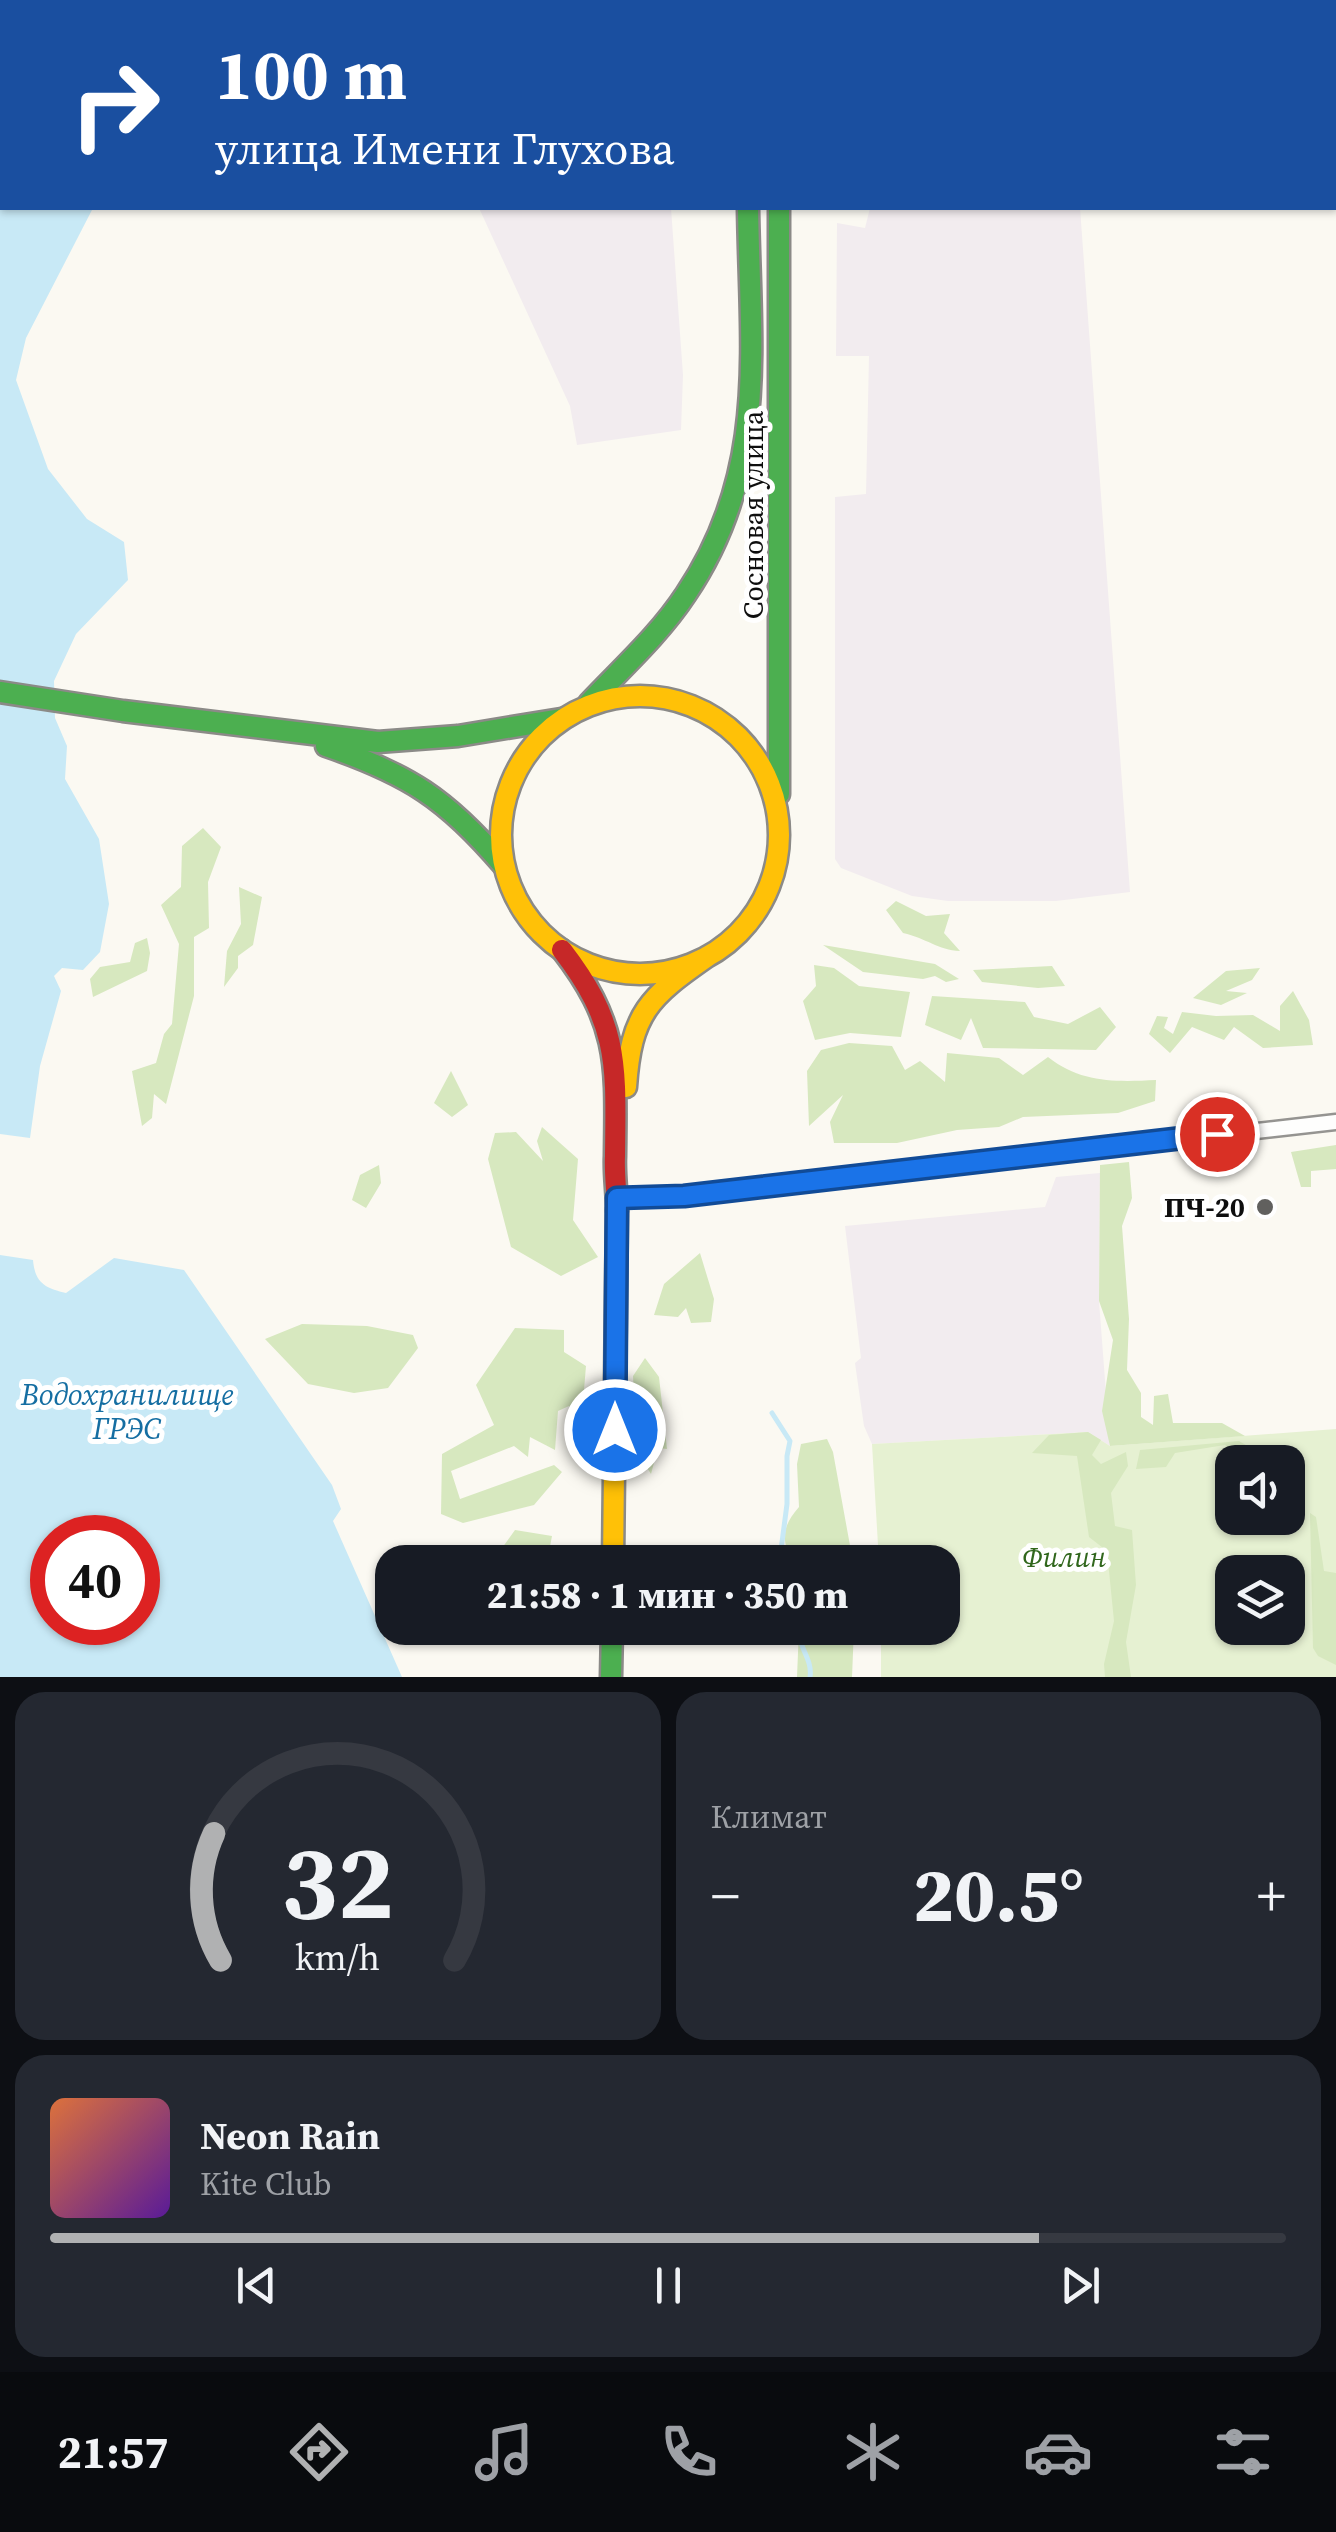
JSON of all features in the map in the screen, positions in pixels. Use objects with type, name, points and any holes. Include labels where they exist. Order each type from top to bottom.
[{"type":"main road","name":"Сосновая улица","points":[[587,706],[686,594],[704,567],[732,502],[749,441],[751,411],[748,210]]},
{"type":"main road","name":"Сосновая улица","points":[[779,210],[779,823]]},
{"type":"main road","points":[[0,692],[378,742],[421,741],[564,718]]},
{"type":"main road","points":[[504,866],[501,824],[510,783],[532,746],[564,718],[612,698],[664,697],[712,716],[751,750],[774,797],[779,823],[777,862],[763,900],[740,932],[670,983],[644,1006],[638,1020],[628,1064],[626,1159],[617,1198]]},
{"type":"main road","points":[[285,732],[385,766],[436,795],[463,818],[504,866],[520,905],[546,938],[562,950],[592,965],[623,973],[667,972],[708,956]]},
{"type":"main road","points":[[562,950],[600,1006],[614,1051],[612,1166],[617,1198],[613,1545]]},
{"type":"main road","points":[[611,1677],[612,1645]]},
{"type":"street","points":[[617,1198],[684,1196],[1336,1122]]},
{"type":"shaded area","points":[[480,210],[671,210],[683,375],[681,430],[577,445],[570,406]]},
{"type":"shaded area","points":[[870,210],[1080,210],[1130,892],[1056,901],[948,901],[912,896],[841,868],[835,859],[835,497],[866,494],[869,356],[836,356],[837,223],[865,228]]},
{"type":"shaded area","points":[[1100,1173],[1099,1301],[1110,1446],[1088,1432],[872,1444],[864,1426],[855,1363],[861,1358],[845,1226],[1045,1207],[1056,1177]]},
{"type":"green space","points":[[203,828],[221,847],[208,882],[209,928],[194,937],[194,996],[166,1104],[154,1094],[152,1118],[142,1126],[132,1071],[156,1063],[164,1034],[172,1024],[179,944],[161,905],[181,887],[182,846]]},
{"type":"green space","points":[[239,887],[262,897],[253,945],[238,956],[238,968],[224,987],[227,951],[241,924]]},
{"type":"green space","points":[[896,901],[926,916],[950,914],[944,933],[960,951],[903,933],[886,910]]},
{"type":"green space","points":[[147,938],[147,971],[93,997],[90,979],[100,967],[130,962],[135,943]]},
{"type":"green space","points":[[823,945],[935,964],[959,979],[946,982],[935,976],[923,979],[863,972]]},
{"type":"green space","points":[[814,965],[834,968],[859,986],[910,992],[901,1037],[850,1033],[815,1040],[803,1001],[816,986]]},
{"type":"green space","points":[[1052,966],[1065,986],[1038,988],[982,982],[973,970]]},
{"type":"green space","points":[[1260,968],[1252,980],[1226,991],[1247,993],[1221,1005],[1193,998],[1226,971]]},
{"type":"green space","points":[[1293,991],[1309,1020],[1313,1045],[1263,1048],[1234,1027],[1224,1040],[1192,1027],[1170,1053],[1149,1034],[1157,1016],[1168,1017],[1164,1028],[1173,1034],[1182,1012],[1253,1015],[1280,1031],[1280,1006]]},
{"type":"green space","points":[[932,996],[1025,1002],[1034,1017],[1068,1024],[1100,1007],[1116,1027],[1096,1050],[983,1048],[971,1018],[961,1040],[925,1025]]},
{"type":"green space","points":[[849,1043],[892,1046],[905,1070],[920,1061],[945,1082],[947,1053],[999,1058],[1023,1075],[1048,1057],[1086,1076],[1156,1080],[1155,1101],[1118,1113],[1023,1117],[999,1127],[957,1130],[897,1143],[834,1143],[830,1122],[843,1095],[809,1126],[807,1071],[821,1050]]},
{"type":"green space","points":[[451,1071],[468,1105],[452,1117],[434,1103]]},
{"type":"green space","points":[[542,1127],[578,1159],[573,1220],[598,1257],[561,1276],[511,1247],[488,1159],[495,1133],[516,1132],[543,1161],[537,1141]]},
{"type":"green space","points":[[1336,1145],[1336,1169],[1311,1171],[1311,1187],[1301,1187],[1291,1152]]},
{"type":"green space","points":[[1129,1162],[1132,1198],[1122,1226],[1129,1319],[1127,1370],[1141,1393],[1141,1417],[1153,1425],[1154,1396],[1168,1394],[1173,1423],[1222,1423],[1245,1436],[1110,1446],[1102,1411],[1113,1340],[1099,1301],[1100,1165]]},
{"type":"green space","points":[[379,1165],[381,1183],[366,1208],[352,1200],[360,1175]]},
{"type":"green space","points":[[700,1253],[714,1299],[711,1322],[691,1323],[686,1308],[678,1317],[654,1315],[664,1284]]},
{"type":"green space","points":[[302,1324],[367,1326],[413,1335],[418,1348],[388,1388],[354,1393],[308,1384],[265,1339]]},
{"type":"green space","points":[[515,1328],[564,1330],[564,1352],[586,1366],[581,1425],[569,1406],[558,1411],[555,1450],[530,1437],[528,1457],[514,1446],[451,1471],[460,1499],[554,1465],[562,1472],[534,1505],[463,1523],[441,1514],[442,1454],[494,1425],[476,1385]]},
{"type":"green space","points":[[645,1358],[659,1377],[667,1449],[658,1448],[651,1474],[637,1452],[633,1376]]},
{"type":"green space","name":"Филин","points":[[1336,1429],[1336,1677],[881,1677],[881,1645],[960,1645],[960,1545],[878,1545],[872,1444],[1088,1432],[1110,1446]]},
{"type":"green space","points":[[1088,1432],[1101,1440],[1092,1455],[1101,1464],[1126,1452],[1128,1466],[1111,1493],[1115,1526],[1132,1530],[1136,1585],[1126,1642],[1131,1677],[1105,1677],[1104,1664],[1114,1621],[1107,1551],[1089,1537],[1077,1456],[1032,1453],[1049,1435]]},
{"type":"green space","points":[[827,1439],[833,1452],[850,1545],[786,1545],[789,1521],[799,1507],[797,1464],[801,1444]]},
{"type":"green space","points":[[1239,1441],[1246,1445],[1215,1445],[1175,1453],[1166,1467],[1136,1469],[1140,1450]]},
{"type":"green space","points":[[1310,1513],[1316,1517],[1324,1571],[1336,1573],[1336,1665],[1318,1656],[1313,1648]]},
{"type":"green space","points":[[515,1530],[552,1536],[550,1545],[504,1545]]},
{"type":"green space","points":[[798,1645],[853,1645],[852,1677],[797,1677]]},
{"type":"water","points":[[0,210],[92,210],[26,338],[16,380],[48,469],[87,519],[124,542],[128,580],[76,634],[54,681],[55,718],[67,746],[65,779],[99,839],[109,904],[100,952],[83,970],[62,968],[54,976],[61,991],[40,1066],[30,1138],[0,1134]]},
{"type":"water","name":"Водохранилище ГРЭС","points":[[0,1255],[33,1260],[42,1283],[66,1293],[114,1258],[184,1270],[332,1485],[341,1509],[333,1521],[375,1616],[375,1645],[388,1645],[402,1677],[0,1677]]},
{"type":"waterway","points":[[772,1413],[790,1441],[782,1545]]},
{"type":"waterway","points":[[802,1645],[810,1677]]},
{"type":"traffic: fast","points":[[589,703],[652,637],[686,594],[713,548],[731,501],[743,455],[749,407],[748,210]]},
{"type":"traffic: fast","points":[[779,210],[779,794]]},
{"type":"traffic: fast","points":[[0,692],[378,742],[458,736],[561,719]]},
{"type":"traffic: fast","points":[[326,746],[380,767],[424,791],[463,822],[503,865]]},
{"type":"traffic: fast","points":[[611,1677],[612,1645]]},
{"type":"traffic: slow","points":[[640,696],[693,707],[717,719],[738,737],[756,758],[768,782],[779,835],[768,888],[756,912],[738,933],[717,951],[693,963],[640,974],[587,963],[563,951],[542,933],[524,912],[512,888],[501,835],[512,782],[524,758],[542,737],[563,719],[587,707],[640,696]]},
{"type":"traffic: slow","points":[[626,1087],[633,1041],[647,1009],[671,983],[708,956]]},
{"type":"traffic: slow","points":[[613,1545],[617,1210]]},
{"type":"traffic: jam","points":[[562,950],[595,1001],[611,1047],[617,1210]]},
{"type":"place","name":"ПЧ-20","points":[[1265,1207]]},
{"type":"route","points":[[615,1430],[617,1198],[684,1196],[1217,1134]]}]
